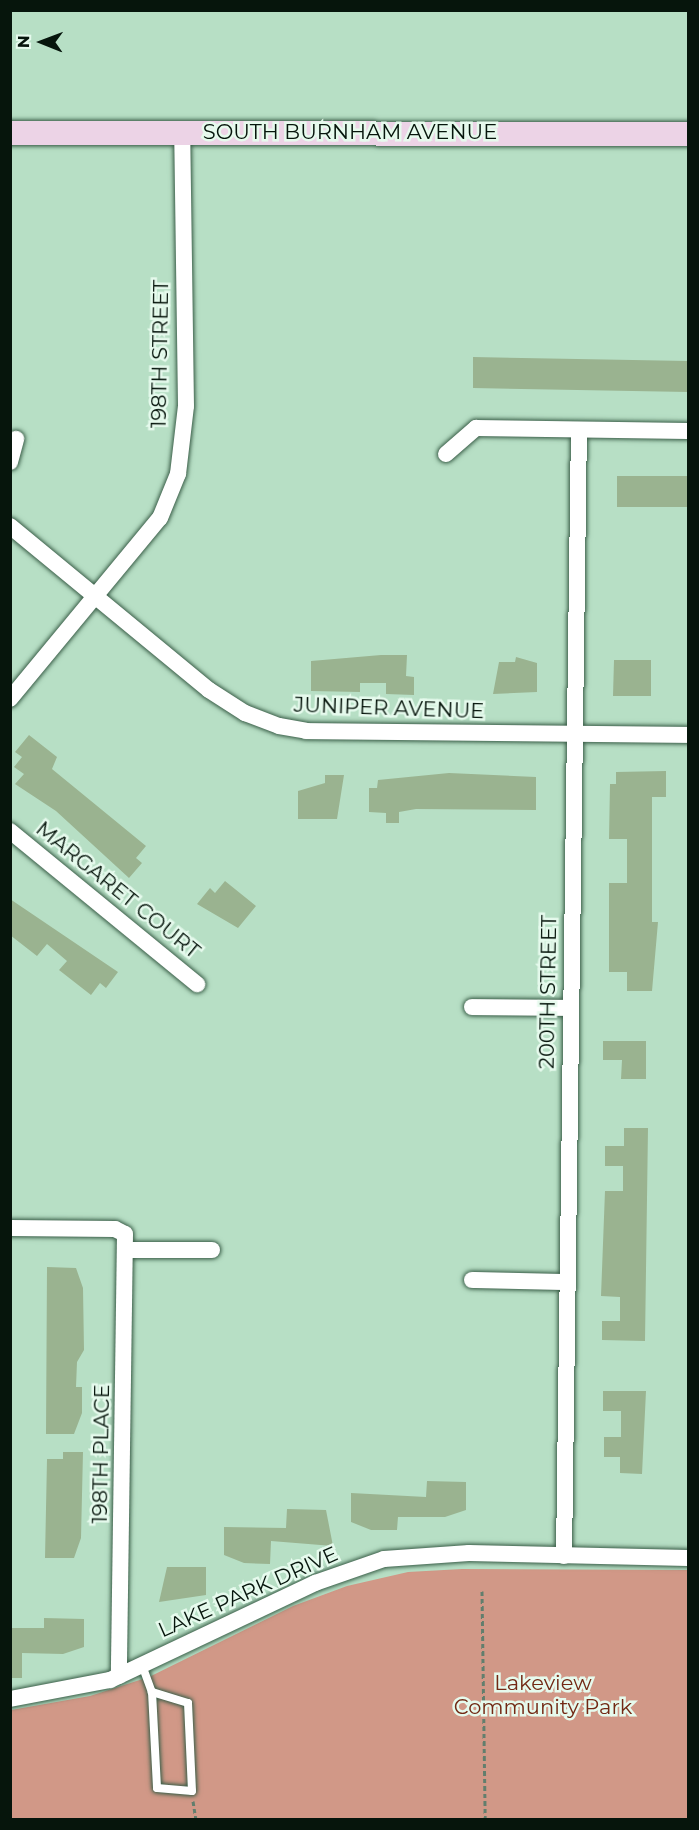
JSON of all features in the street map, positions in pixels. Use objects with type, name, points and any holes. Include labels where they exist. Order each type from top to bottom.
[{"type":"main road","name":"SOUTH BURNHAM AVENUE","points":[[10,133],[688,134]]},
{"type":"street","name":"198TH STREET","points":[[10,699],[160,518],[178,474],[186,406],[182,132]]},
{"type":"street","points":[[446,454],[477,428],[688,431]]},
{"type":"street","name":"200TH STREET","points":[[564,1556],[579,430]]},
{"type":"street","points":[[10,462],[16,440]]},
{"type":"street","name":"JUNIPER AVENUE","points":[[10,526],[209,690],[245,713],[279,726],[306,731],[688,735]]},
{"type":"street","name":"MARGARET COURT","points":[[10,831],[197,984]]},
{"type":"street","points":[[472,1007],[570,1008]]},
{"type":"street","points":[[10,1228],[115,1229],[126,1242],[212,1250]]},
{"type":"street","name":"198TH PLACE","points":[[119,1676],[126,1242]]},
{"type":"street","points":[[472,1280],[566,1282]]},
{"type":"street","name":"LAKE PARK DRIVE","points":[[10,1699],[119,1676],[315,1583],[384,1559],[564,1556],[688,1558]]},
{"type":"lane","points":[[142,1665],[152,1692],[157,1788],[192,1791],[188,1703],[152,1692]]},
{"type":"path","points":[[482,1591],[486,1820]]},
{"type":"path","points":[[192,1791],[196,1820]]},
{"type":"green space","name":"Lakeview Community Park","points":[[462,1569],[688,1570],[688,1819],[11,1820],[11,1710],[90,1696],[149,1677],[293,1606],[347,1586],[408,1572]]},
{"type":"building","points":[[473,357],[688,361],[688,392],[473,388]]},
{"type":"building","points":[[617,476],[688,476],[688,507],[617,507]]},
{"type":"building","points":[[407,655],[406,676],[414,677],[414,695],[386,694],[386,683],[360,683],[360,692],[311,691],[311,661]]},
{"type":"building","points":[[516,657],[537,663],[537,692],[493,694],[499,662],[515,662]]},
{"type":"building","points":[[614,660],[651,660],[651,696],[613,696]]},
{"type":"building","points":[[29,735],[57,757],[52,769],[146,846],[136,858],[142,863],[129,878],[56,811],[15,784],[24,774],[14,767],[22,757],[15,752]]},
{"type":"building","points":[[666,771],[666,797],[652,797],[652,922],[658,922],[652,991],[627,991],[627,972],[609,972],[609,883],[627,883],[627,839],[609,839],[610,784],[616,784],[616,772]]},
{"type":"building","points":[[449,773],[536,777],[536,810],[416,809],[399,812],[399,823],[386,823],[386,813],[369,812],[369,788],[377,788],[378,780]]},
{"type":"building","points":[[325,775],[344,775],[337,819],[298,819],[298,791],[325,783]]},
{"type":"building","points":[[225,881],[256,906],[238,928],[197,904],[210,888],[215,893]]},
{"type":"building","points":[[10,899],[118,972],[106,988],[100,983],[91,995],[59,970],[67,961],[47,944],[37,956],[10,935]]},
{"type":"building","points":[[603,1041],[646,1041],[646,1079],[621,1079],[622,1060],[603,1060]]},
{"type":"building","points":[[624,1128],[648,1128],[645,1341],[602,1340],[602,1321],[620,1321],[620,1297],[601,1296],[605,1191],[623,1191],[623,1166],[605,1166],[605,1146],[624,1146]]},
{"type":"building","points":[[47,1267],[76,1268],[83,1288],[84,1350],[77,1362],[76,1387],[82,1387],[82,1413],[74,1434],[46,1434]]},
{"type":"building","points":[[603,1391],[646,1391],[642,1474],[620,1473],[620,1457],[604,1457],[604,1437],[621,1437],[621,1411],[603,1411]]},
{"type":"building","points":[[63,1452],[83,1452],[81,1538],[74,1558],[45,1558],[47,1459],[63,1459]]},
{"type":"building","points":[[427,1481],[466,1482],[466,1510],[445,1517],[398,1517],[397,1530],[371,1530],[351,1522],[351,1493],[426,1497]]},
{"type":"building","points":[[287,1509],[326,1510],[333,1546],[271,1541],[270,1564],[244,1563],[224,1555],[224,1527],[286,1528]]},
{"type":"building","points":[[167,1567],[206,1567],[206,1595],[159,1602]]},
{"type":"building","points":[[44,1618],[84,1619],[84,1647],[63,1654],[22,1653],[22,1678],[10,1678],[10,1628],[44,1628]]}]
